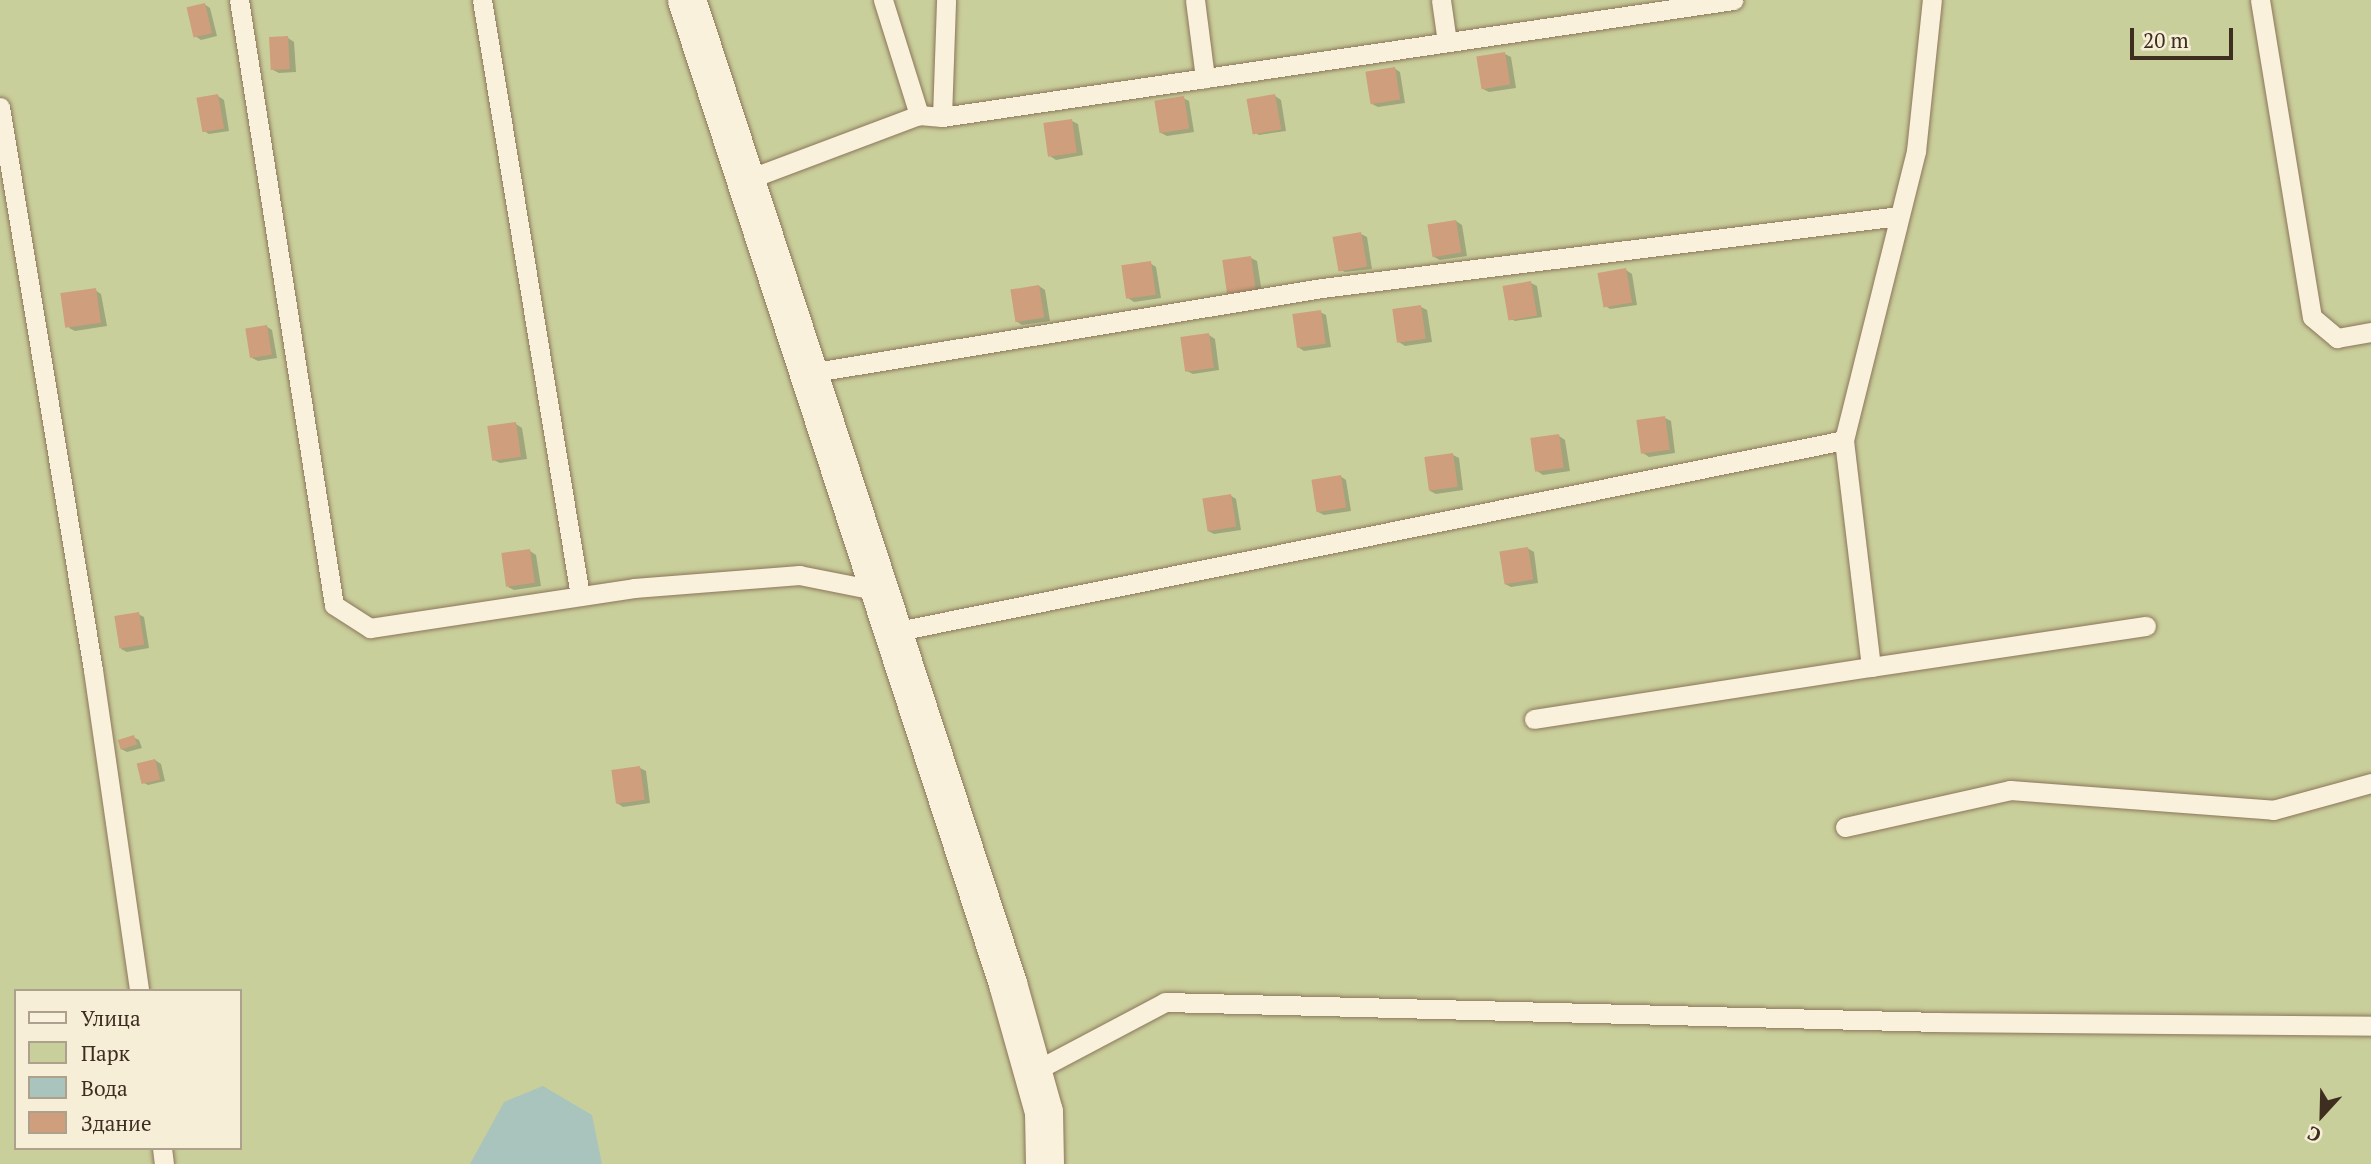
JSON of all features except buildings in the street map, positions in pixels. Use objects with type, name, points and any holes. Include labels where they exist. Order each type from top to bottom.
[{"type":"street","points":[[687,0],[1008,984],[1044,1112],[1045,1164]]},
{"type":"lane","points":[[239,0],[334,605],[370,628],[634,588],[799,575],[880,591]]},
{"type":"lane","points":[[482,0],[580,596]]},
{"type":"lane","points":[[883,0],[919,115]]},
{"type":"lane","points":[[942,117],[946,0]]},
{"type":"lane","points":[[1195,0],[1205,78]]},
{"type":"lane","points":[[1441,0],[1447,42]]},
{"type":"lane","points":[[746,180],[919,115],[942,117],[1447,42],[1694,2],[1733,0]]},
{"type":"lane","points":[[1871,667],[1844,440],[1916,151],[1932,0]]},
{"type":"lane","points":[[2260,0],[2312,317],[2337,338],[2371,332]]},
{"type":"lane","points":[[0,107],[93,670],[139,989]]},
{"type":"lane","points":[[808,373],[1322,288],[1899,216]]},
{"type":"lane","points":[[893,632],[1844,440]]},
{"type":"lane","points":[[1534,719],[2146,626]]},
{"type":"lane","points":[[1845,827],[2010,790],[2273,810],[2371,783]]},
{"type":"lane","points":[[1033,1072],[1165,1002],[1939,1022],[2371,1026]]},
{"type":"green space","points":[[0,0],[2371,0],[2371,1164],[0,1164]]},
{"type":"water","points":[[543,1086],[592,1115],[602,1164],[470,1164],[504,1102]]}]
